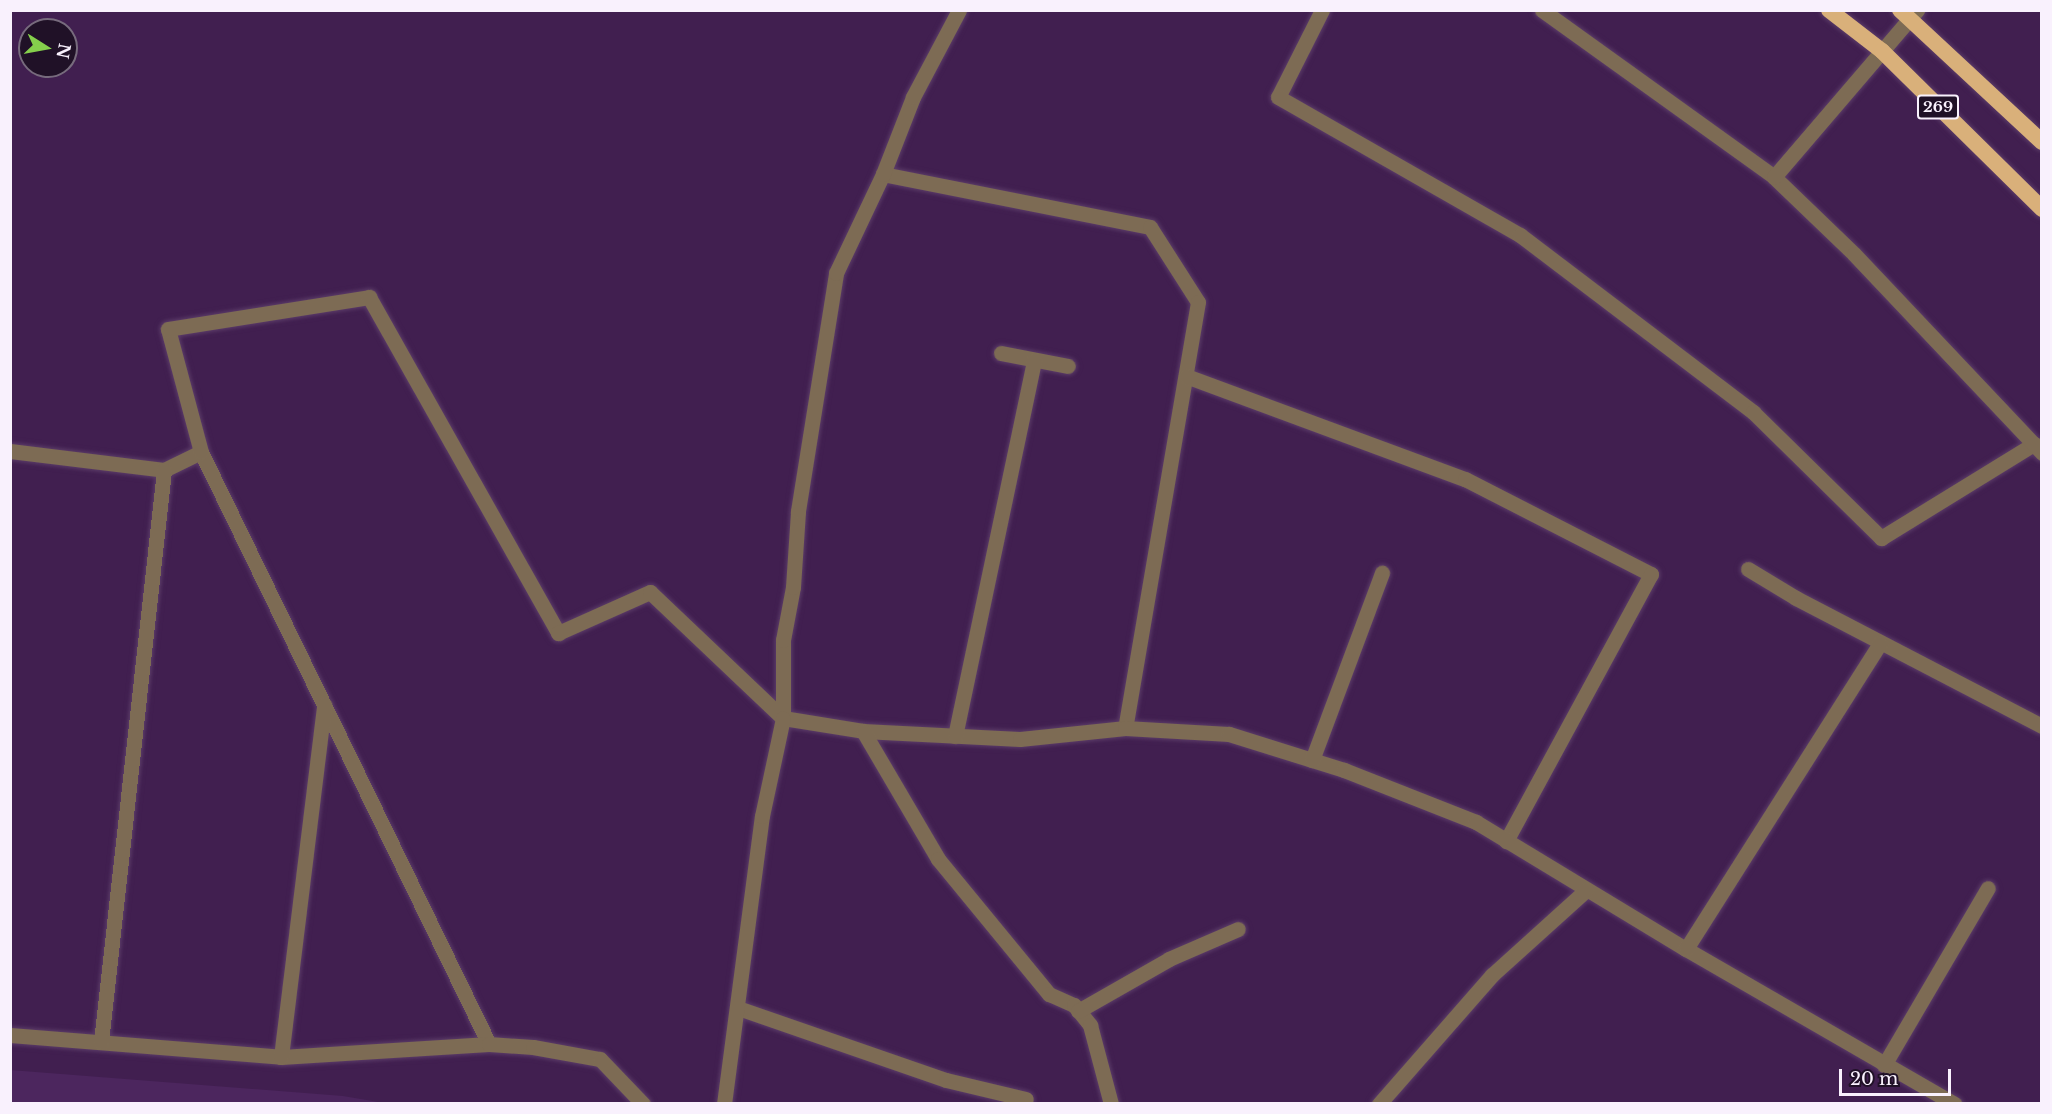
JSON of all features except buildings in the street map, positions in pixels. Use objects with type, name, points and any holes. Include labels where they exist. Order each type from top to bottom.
[{"type":"highway","name":"269","points":[[1829,10],[1882,51],[2042,209]]},
{"type":"highway","name":"269","points":[[1909,13],[2042,142]]},
{"type":"street","points":[[724,1104],[762,816],[783,718],[783,640],[836,273],[884,174],[913,97],[958,10]]},
{"type":"street","points":[[1322,10],[1278,97],[1520,235],[1753,412],[1881,538],[2038,448],[1854,254],[1774,177],[1542,10]]},
{"type":"street","points":[[1774,177],[1882,51],[1909,13]]},
{"type":"street","points":[[884,174],[1150,227],[1198,302],[1137,637],[1125,728]]},
{"type":"street","points":[[489,1044],[201,452],[168,329],[369,297],[558,633],[650,592],[783,718],[863,731],[1020,739],[1125,728],[1229,734],[1312,760],[1476,822],[1686,949],[1955,1104]]},
{"type":"street","points":[[1001,353],[1068,366]]},
{"type":"street","points":[[955,736],[1034,360]]},
{"type":"street","points":[[1186,376],[1465,479],[1651,574],[1506,841]]},
{"type":"street","points":[[10,451],[164,470],[201,452]]},
{"type":"street","points":[[101,1042],[164,470]]},
{"type":"street","points":[[1748,569],[1880,643],[2042,726]]},
{"type":"street","points":[[1312,760],[1382,573]]},
{"type":"street","points":[[1686,949],[1880,643]]},
{"type":"street","points":[[282,1057],[324,705]]},
{"type":"street","points":[[863,731],[938,859],[1049,994],[1078,1011],[1090,1025],[1111,1104]]},
{"type":"street","points":[[1884,1065],[1988,888]]},
{"type":"street","points":[[1379,1104],[1492,975],[1586,890]]},
{"type":"street","points":[[1078,1011],[1169,959],[1238,929]]},
{"type":"street","points":[[738,1008],[946,1080],[1026,1100]]},
{"type":"street","points":[[10,1035],[282,1057],[489,1044],[600,1059],[643,1104]]},
{"type":"shaded area","points":[[10,1070],[343,1096],[384,1103],[11,1103]]}]
